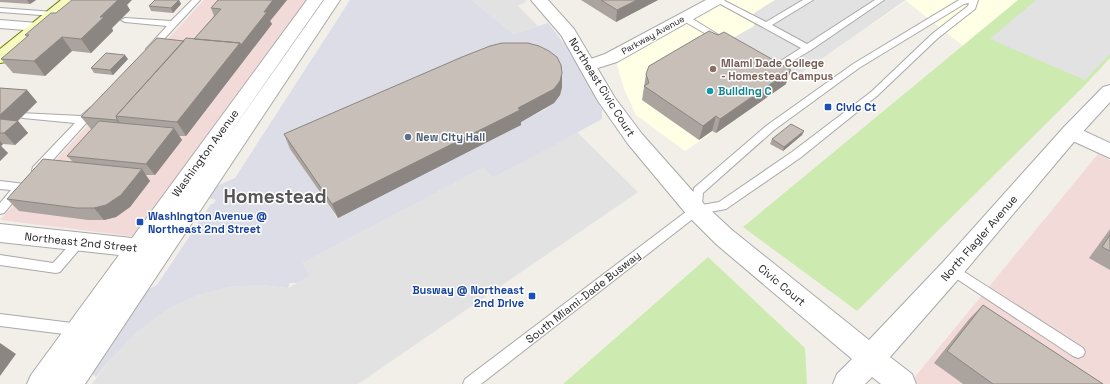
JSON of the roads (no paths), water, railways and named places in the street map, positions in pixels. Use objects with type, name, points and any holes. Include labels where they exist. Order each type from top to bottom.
[{"type":"main road","points":[[0,58],[70,0]]},
{"type":"street","name":"Washington Avenue","points":[[40,384],[315,0]]},
{"type":"street","name":"Washington Avenue","points":[[69,384],[332,0]]},
{"type":"street","name":"Northeast Civic Court","points":[[539,0],[568,33],[612,107],[635,139],[696,210]]},
{"type":"street","name":"Parkway Avenue","points":[[588,66],[611,58],[717,0]]},
{"type":"street","points":[[0,24],[38,27]]},
{"type":"street","name":"North Flagler Avenue","points":[[847,384],[900,328],[1070,132],[1110,91]]},
{"type":"street","points":[[1070,132],[1110,152]]},
{"type":"street","name":"Civic Court","points":[[696,210],[724,237],[902,384]]},
{"type":"street","name":"Northeast 2nd Street","points":[[1,235],[161,251]]},
{"type":"lane","points":[[142,58],[196,0]]},
{"type":"lane","points":[[717,0],[808,48]]},
{"type":"lane","points":[[766,25],[809,0]]},
{"type":"lane","points":[[768,66],[780,70],[808,48],[880,0]]},
{"type":"lane","name":"South Miami-Dade Busway","points":[[470,384],[696,210],[722,206],[796,155],[874,94],[935,36],[972,7],[973,0],[962,2],[884,48],[856,66],[770,128],[698,191],[696,210]]},
{"type":"lane","points":[[0,10],[54,14]]},
{"type":"lane","points":[[685,18],[730,44]]},
{"type":"lane","points":[[125,20],[174,24]]},
{"type":"lane","points":[[0,210],[100,103]]},
{"type":"lane","points":[[23,115],[84,120]]},
{"type":"lane","points":[[0,185],[26,181]]},
{"type":"lane","points":[[0,260],[56,268],[79,242]]},
{"type":"lane","points":[[952,269],[1078,352]]},
{"type":"lane","points":[[0,320],[104,334]]},
{"type":"place","name":"Miami Dade College - Homestead Campus","points":[[713,69]]},
{"type":"place","name":"Building C","points":[[710,91]]},
{"type":"place","name":"Civic Ct","points":[[828,107]]},
{"type":"place","name":"New City Hall","points":[[408,137]]},
{"type":"place","name":"Washington Avenue @ Northeast 2nd Street","points":[[140,222]]},
{"type":"place","name":"Busway @ Northeast 2nd Drive","points":[[532,296]]},
{"type":"district","name":"Homestead","points":[[275,196]]}]
